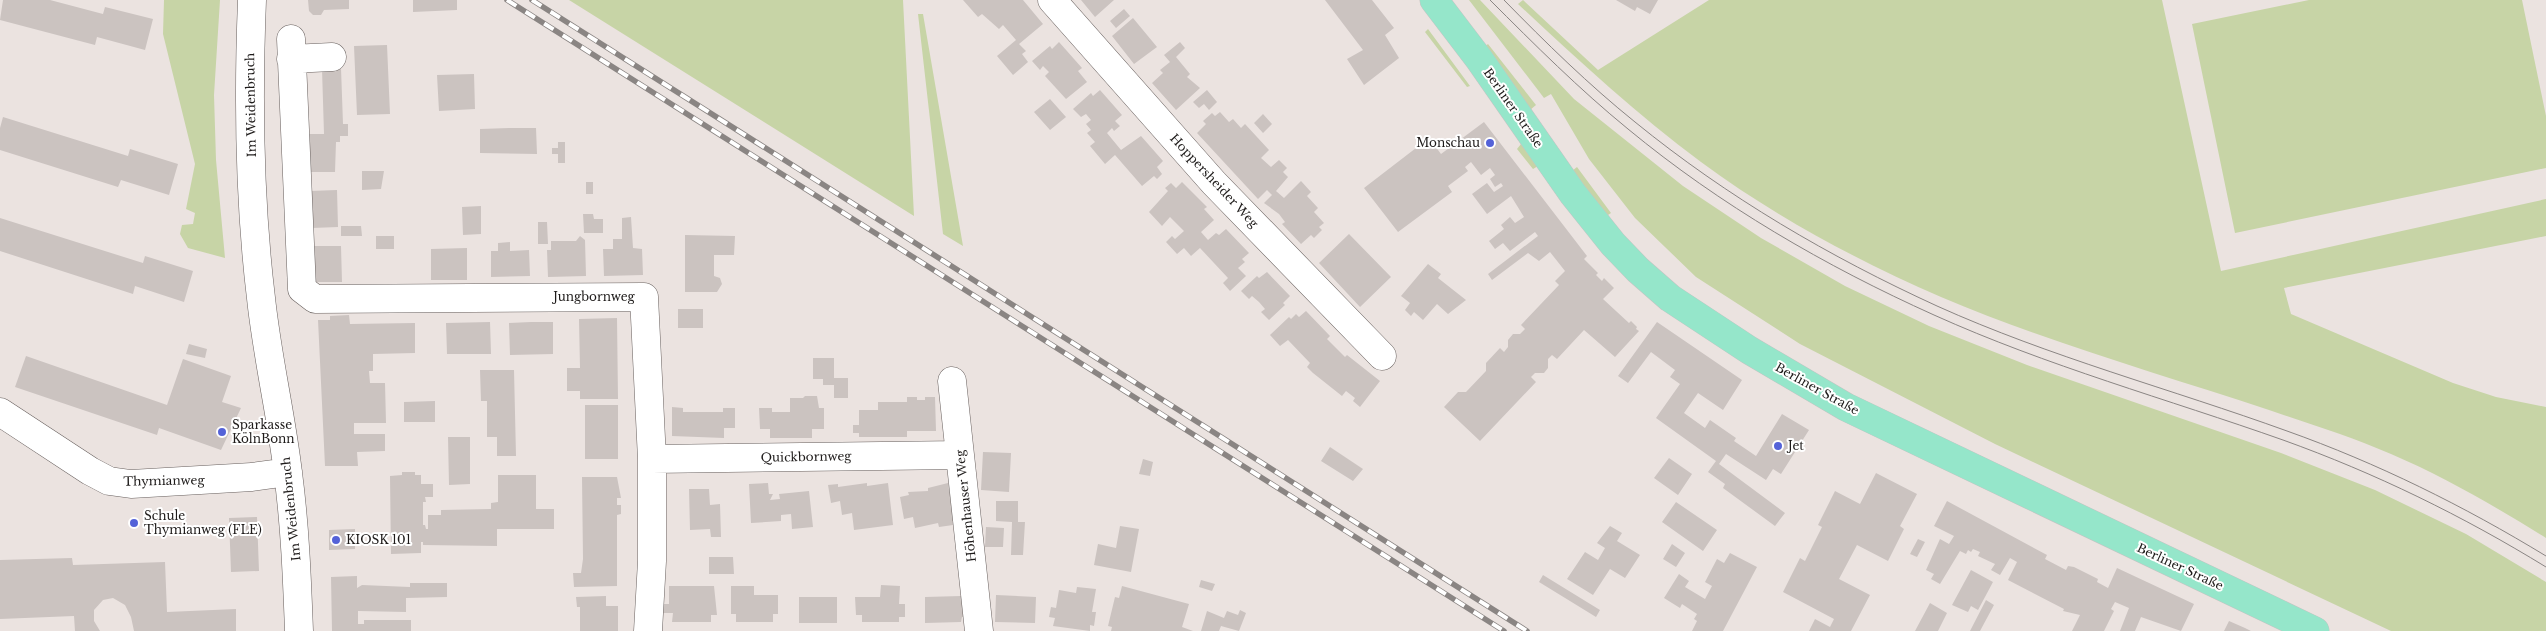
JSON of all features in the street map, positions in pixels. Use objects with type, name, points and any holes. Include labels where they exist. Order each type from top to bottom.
[{"type":"main road","name":"Berliner Straße","points":[[1434,0],[1479,59],[1573,194],[1613,244],[1638,270],[1670,298],[1749,350],[1846,407],[2315,631]]},
{"type":"street","name":"Im Weidenbruch","points":[[252,0],[249,89],[254,232],[261,299],[288,472],[296,542],[299,631]]},
{"type":"street","name":"Hoppersheider Weg","points":[[1052,0],[1214,183],[1382,356]]},
{"type":"street","points":[[261,299],[288,295],[302,289],[291,49],[332,57]]},
{"type":"street","name":"Jungbornweg","points":[[302,289],[315,299],[644,297],[652,460],[652,561],[648,631]]},
{"type":"street","name":"Höhenhauser Weg","points":[[952,381],[979,631]]},
{"type":"street","name":"Thymianweg","points":[[0,412],[90,472],[110,481],[131,484],[252,477],[288,472]]},
{"type":"street","name":"Quickbornweg","points":[[652,460],[960,455]]},
{"type":"green space","points":[[164,0],[220,0],[214,95],[216,160],[225,258],[188,248],[180,234],[182,225],[193,224],[195,213],[186,209],[195,164],[163,34]]},
{"type":"green space","points":[[569,0],[903,0],[914,216]]},
{"type":"green space","points":[[1469,0],[1480,0],[1574,99],[1683,186],[1761,238],[1845,286],[1929,326],[2027,365],[2281,453],[2375,490],[2466,534],[2546,582],[2546,631],[2391,631],[1995,444],[1800,344],[1696,277],[1635,218],[1589,159],[1551,94],[1544,98]]},
{"type":"green space","points":[[1523,0],[1598,70],[1709,0],[2162,0],[2221,271],[2546,199],[2546,236],[2284,288],[2291,314],[2453,383],[2496,397],[2546,407],[2546,538],[2451,483],[2376,448],[2269,410],[2022,329],[1941,297],[1848,253],[1758,201],[1677,144],[1607,86],[1518,4]]},
{"type":"green space","points":[[2309,0],[2522,0],[2546,116],[2546,168],[2235,233],[2192,24]]},
{"type":"green space","points":[[918,14],[923,14],[963,246],[943,234]]},
{"type":"green space","points":[[1428,29],[1470,86],[1467,87],[1425,32]]},
{"type":"green space","points":[[1488,44],[1536,105],[1530,110],[1483,48]]},
{"type":"green space","points":[[1521,144],[1538,166],[1533,169],[1517,149]]},
{"type":"green space","points":[[1577,167],[1611,213],[1605,217],[1572,171]]},
{"type":"building","points":[[3,0],[50,0],[103,14],[105,7],[153,19],[145,50],[97,37],[95,45],[0,20]]},
{"type":"building","points":[[308,0],[349,0],[349,9],[324,10],[321,15],[313,15],[309,11]]},
{"type":"building","points":[[413,0],[457,0],[457,10],[413,12]]},
{"type":"building","points":[[963,0],[1023,0],[1043,24],[1019,44],[1026,51],[1022,54],[1028,62],[1013,75],[997,56],[1016,40],[1003,25],[999,29],[982,14],[978,17]]},
{"type":"building","points":[[1081,0],[1114,0],[1095,17]]},
{"type":"building","points":[[1325,0],[1372,0],[1394,28],[1385,35],[1399,58],[1364,85],[1347,59],[1363,50]]},
{"type":"building","points":[[1616,0],[1658,0],[1650,14],[1637,7],[1635,11]]},
{"type":"building","points":[[1124,9],[1130,16],[1116,28],[1110,21]]},
{"type":"building","points":[[1133,18],[1157,47],[1134,64],[1112,36]]},
{"type":"building","points":[[1059,42],[1082,68],[1078,71],[1087,82],[1066,99],[1045,76],[1049,72],[1043,66],[1040,70],[1032,61],[1050,46],[1052,49]]},
{"type":"building","points":[[1180,42],[1185,48],[1176,57],[1190,74],[1187,77],[1200,88],[1176,110],[1152,83],[1163,73],[1160,70],[1170,62],[1164,55]]},
{"type":"building","points":[[387,45],[390,114],[357,115],[354,46]]},
{"type":"building","points":[[341,68],[343,124],[348,124],[348,136],[340,136],[340,142],[336,142],[335,172],[309,172],[309,134],[324,134],[322,69]]},
{"type":"building","points":[[474,74],[475,109],[439,111],[437,75]]},
{"type":"building","points":[[1100,90],[1122,115],[1115,121],[1120,126],[1114,131],[1112,128],[1107,133],[1121,150],[1141,136],[1163,161],[1157,167],[1162,174],[1157,179],[1154,176],[1142,186],[1115,155],[1105,164],[1090,146],[1095,142],[1087,133],[1091,130],[1086,124],[1091,120],[1086,114],[1081,117],[1073,109],[1091,93],[1093,96]]},
{"type":"building","points":[[1207,90],[1217,102],[1209,110],[1204,104],[1199,108],[1193,102]]},
{"type":"building","points":[[1050,99],[1066,117],[1050,130],[1034,112]]},
{"type":"building","points":[[1220,112],[1229,122],[1233,119],[1241,128],[1245,124],[1269,150],[1261,158],[1271,167],[1279,160],[1287,168],[1283,172],[1288,177],[1276,191],[1284,198],[1301,181],[1311,192],[1307,196],[1318,208],[1314,212],[1324,223],[1319,227],[1322,230],[1314,238],[1311,235],[1301,244],[1282,224],[1285,222],[1279,214],[1264,203],[1272,195],[1267,190],[1258,199],[1197,133],[1206,124],[1203,121],[1212,113],[1215,116]]},
{"type":"building","points":[[1263,114],[1272,124],[1263,133],[1254,123]]},
{"type":"building","points":[[3,117],[128,156],[130,149],[178,164],[169,195],[121,180],[118,187],[0,150],[0,128]]},
{"type":"building","points":[[1484,122],[1587,256],[1584,259],[1598,273],[1596,275],[1602,281],[1604,278],[1614,288],[1603,299],[1629,323],[1631,321],[1639,331],[1615,357],[1584,330],[1557,359],[1552,355],[1548,359],[1548,368],[1544,373],[1535,373],[1531,377],[1536,382],[1480,441],[1444,407],[1458,392],[1466,392],[1486,371],[1486,363],[1500,348],[1504,352],[1508,347],[1508,340],[1513,334],[1520,334],[1525,329],[1521,325],[1559,285],[1555,281],[1565,271],[1550,252],[1539,261],[1528,253],[1492,280],[1488,274],[1538,236],[1535,232],[1510,251],[1503,243],[1495,249],[1489,241],[1504,229],[1501,225],[1510,217],[1515,223],[1524,217],[1511,196],[1487,214],[1472,194],[1487,183],[1494,192],[1503,186],[1501,183],[1495,187],[1490,179],[1495,175],[1490,168],[1481,175],[1471,162],[1465,167],[1468,171],[1448,186],[1452,192],[1398,232],[1364,188],[1429,138],[1441,154]]},
{"type":"building","points":[[536,128],[537,154],[480,153],[480,129]]},
{"type":"building","points":[[558,142],[565,142],[565,163],[558,163],[558,154],[552,154],[552,148],[558,148]]},
{"type":"building","points":[[362,171],[384,171],[381,189],[362,190]]},
{"type":"building","points":[[586,182],[593,182],[593,194],[586,194]]},
{"type":"building","points":[[1182,182],[1207,207],[1204,209],[1214,220],[1201,232],[1208,240],[1216,233],[1219,235],[1226,229],[1249,253],[1242,259],[1245,262],[1238,268],[1246,276],[1230,291],[1223,283],[1228,278],[1200,248],[1191,256],[1184,248],[1177,254],[1166,242],[1172,236],[1175,239],[1184,231],[1170,217],[1162,226],[1149,212],[1168,191],[1165,188],[1171,183],[1176,188]]},
{"type":"building","points":[[337,190],[338,227],[312,228],[310,191]]},
{"type":"building","points":[[481,206],[481,234],[463,235],[462,207]]},
{"type":"building","points":[[583,214],[593,214],[594,219],[603,219],[603,233],[584,233]]},
{"type":"building","points":[[631,217],[633,248],[642,249],[643,275],[604,276],[603,249],[613,249],[613,239],[622,239],[622,218]]},
{"type":"building","points":[[0,218],[143,263],[145,256],[193,271],[184,302],[135,286],[133,294],[0,251]]},
{"type":"building","points":[[538,222],[547,222],[548,244],[538,244]]},
{"type":"building","points":[[341,226],[361,226],[362,236],[341,236]]},
{"type":"building","points":[[1349,234],[1391,277],[1360,307],[1319,263]]},
{"type":"building","points":[[685,235],[735,236],[734,255],[714,255],[714,276],[720,278],[722,284],[717,292],[685,292]]},
{"type":"building","points":[[376,236],[394,236],[394,249],[376,249]]},
{"type":"building","points":[[580,236],[585,240],[586,276],[548,277],[547,250],[551,250],[551,241],[576,241]]},
{"type":"building","points":[[510,242],[510,251],[529,250],[530,276],[491,277],[491,251],[498,251],[498,243]]},
{"type":"building","points":[[314,246],[341,246],[342,282],[315,282]]},
{"type":"building","points":[[467,248],[467,280],[431,280],[431,249]]},
{"type":"building","points":[[1428,264],[1441,274],[1438,278],[1466,300],[1448,314],[1437,304],[1423,320],[1414,312],[1411,316],[1405,310],[1410,303],[1401,296]]},
{"type":"building","points":[[1267,272],[1290,296],[1283,303],[1285,305],[1269,320],[1261,312],[1265,309],[1259,302],[1252,296],[1249,299],[1241,291],[1257,276],[1259,278]]},
{"type":"building","points":[[678,309],[703,309],[703,328],[678,328]]},
{"type":"building","points":[[1306,311],[1330,336],[1327,339],[1345,357],[1347,355],[1380,381],[1360,407],[1353,401],[1355,398],[1346,391],[1342,396],[1313,373],[1307,367],[1310,363],[1288,340],[1280,346],[1270,335],[1289,317],[1291,319],[1296,314],[1299,317]]},
{"type":"building","points":[[349,315],[350,324],[415,323],[415,353],[373,354],[373,371],[369,371],[370,383],[385,383],[386,423],[354,423],[354,434],[385,434],[385,451],[357,452],[358,466],[325,466],[318,320],[330,320],[330,316]]},
{"type":"building","points":[[617,318],[618,399],[580,399],[580,391],[567,391],[567,368],[580,368],[579,319]]},
{"type":"building","points":[[490,322],[491,354],[447,354],[446,323]]},
{"type":"building","points":[[553,322],[553,354],[510,355],[509,323]]},
{"type":"building","points":[[1657,322],[1742,380],[1723,410],[1698,393],[1684,413],[1705,428],[1710,420],[1736,438],[1734,441],[1756,456],[1782,414],[1809,430],[1781,474],[1773,469],[1766,480],[1726,454],[1719,464],[1785,513],[1775,526],[1723,488],[1725,484],[1708,472],[1716,461],[1656,418],[1680,384],[1670,377],[1675,370],[1651,352],[1628,383],[1618,376]]},
{"type":"building","points":[[189,344],[207,349],[205,358],[186,354]]},
{"type":"building","points":[[26,356],[167,405],[183,359],[231,376],[222,402],[241,408],[221,450],[159,428],[157,435],[15,387]]},
{"type":"building","points":[[813,358],[834,358],[834,378],[848,378],[848,398],[834,398],[834,385],[823,385],[823,379],[813,379]]},
{"type":"building","points":[[480,370],[514,370],[516,456],[497,456],[497,437],[487,437],[487,401],[481,401]]},
{"type":"building","points":[[805,396],[817,396],[819,408],[824,408],[824,429],[812,429],[812,438],[770,438],[770,429],[760,429],[759,408],[772,408],[772,412],[790,412],[790,398],[803,398]]},
{"type":"building","points":[[907,397],[917,397],[917,400],[925,400],[925,397],[935,397],[936,431],[907,431],[907,437],[859,437],[859,433],[853,433],[853,425],[859,425],[859,410],[878,410],[878,402],[907,402]]},
{"type":"building","points":[[435,401],[435,422],[404,422],[404,402]]},
{"type":"building","points":[[585,405],[618,405],[618,459],[585,459]]},
{"type":"building","points":[[672,407],[683,408],[683,412],[723,412],[723,408],[735,408],[735,428],[724,428],[724,438],[672,436]]},
{"type":"building","points":[[448,437],[470,437],[470,484],[449,485]]},
{"type":"building","points":[[1330,447],[1363,469],[1353,481],[1321,461]]},
{"type":"building","points":[[983,452],[1011,453],[1009,492],[981,490]]},
{"type":"building","points":[[1669,458],[1692,474],[1678,495],[1654,478]]},
{"type":"building","points":[[1143,459],[1153,462],[1150,476],[1139,474]]},
{"type":"building","points":[[402,472],[415,472],[415,475],[421,475],[421,484],[433,484],[433,497],[425,497],[426,502],[423,502],[423,525],[425,525],[426,529],[428,529],[428,515],[441,515],[441,510],[491,509],[491,503],[498,502],[498,475],[536,475],[536,509],[554,509],[554,529],[497,529],[497,546],[423,545],[423,542],[421,542],[421,553],[391,554],[390,476],[402,475]]},
{"type":"building","points":[[1876,473],[1917,494],[1900,526],[1904,529],[1888,561],[1857,545],[1839,579],[1870,595],[1851,631],[1809,631],[1815,619],[1830,627],[1834,619],[1783,592],[1800,558],[1805,561],[1822,527],[1818,525],[1835,491],[1860,504]]},
{"type":"building","points":[[582,477],[617,477],[621,498],[617,498],[617,505],[621,505],[621,514],[617,515],[617,586],[574,587],[573,573],[581,573],[583,559]]},
{"type":"building","points":[[768,483],[769,494],[773,494],[770,500],[780,499],[779,494],[809,491],[813,527],[792,529],[791,514],[781,515],[781,521],[751,523],[749,484]]},
{"type":"building","points":[[867,483],[867,486],[888,483],[893,525],[854,530],[852,513],[842,515],[840,501],[831,503],[828,485],[838,484],[838,487]]},
{"type":"building","points":[[948,483],[950,495],[954,494],[963,518],[952,521],[953,525],[939,527],[938,523],[915,528],[913,517],[904,519],[900,497],[909,495],[908,492],[928,491],[928,488]]},
{"type":"building","points":[[689,489],[709,489],[710,505],[720,504],[721,537],[711,537],[710,529],[690,530]]},
{"type":"building","points":[[996,501],[1018,501],[1018,522],[1025,522],[1023,555],[1011,555],[1012,522],[996,521]]},
{"type":"building","points":[[1947,501],[2047,555],[2045,559],[2066,570],[2068,566],[2074,567],[2098,579],[2097,582],[2108,588],[2117,568],[2194,604],[2181,631],[2141,617],[2135,631],[2120,631],[2129,608],[2115,602],[2111,609],[2114,611],[2104,631],[2072,631],[2080,615],[2063,611],[2064,609],[2008,580],[2017,562],[2010,558],[2000,575],[1991,570],[1995,564],[1978,556],[1980,552],[1973,549],[1971,552],[1968,550],[1966,554],[1960,551],[1940,584],[1931,579],[1934,574],[1926,570],[1940,539],[1949,544],[1954,536],[1934,526]]},
{"type":"building","points":[[1676,502],[1717,530],[1703,551],[1662,522]]},
{"type":"building","points":[[257,517],[259,571],[231,572],[229,518]]},
{"type":"building","points":[[1120,526],[1139,529],[1131,572],[1094,565],[1098,544],[1116,548]]},
{"type":"building","points":[[1610,526],[1622,533],[1617,541],[1640,555],[1625,578],[1610,569],[1593,595],[1567,579],[1585,552],[1598,560],[1605,548],[1597,543]]},
{"type":"building","points":[[986,527],[1004,528],[1003,547],[985,547]]},
{"type":"building","points":[[355,529],[355,549],[329,550],[329,530]]},
{"type":"building","points":[[1918,539],[1925,542],[1917,557],[1910,554]]},
{"type":"building","points":[[1672,544],[1685,553],[1676,567],[1663,559]]},
{"type":"building","points":[[1730,553],[1757,567],[1723,631],[1692,631],[1697,621],[1694,619],[1697,614],[1682,604],[1680,608],[1664,598],[1679,574],[1689,581],[1685,587],[1705,599],[1712,586],[1705,582],[1717,559],[1724,563]]},
{"type":"building","points":[[709,557],[733,557],[734,574],[709,574]]},
{"type":"building","points":[[72,558],[73,565],[165,562],[167,612],[236,609],[236,631],[134,631],[131,617],[125,605],[113,598],[103,600],[94,610],[94,621],[100,631],[75,631],[74,616],[0,619],[0,560]]},
{"type":"building","points":[[1971,570],[1993,582],[1978,610],[1971,606],[1968,612],[1952,605]]},
{"type":"building","points":[[1543,575],[1600,610],[1596,617],[1539,582]]},
{"type":"building","points":[[357,576],[357,588],[362,585],[410,587],[410,583],[447,583],[447,597],[406,598],[406,612],[358,611],[358,624],[364,624],[364,620],[411,620],[411,631],[332,631],[331,577]]},
{"type":"building","points":[[1201,580],[1215,584],[1212,591],[1199,587]]},
{"type":"building","points":[[881,585],[900,586],[899,604],[905,604],[905,617],[899,617],[899,622],[862,622],[862,615],[856,615],[855,597],[880,597]]},
{"type":"building","points":[[669,586],[714,586],[717,615],[711,615],[711,622],[672,622],[673,613],[662,613],[662,604],[669,604]]},
{"type":"building","points":[[731,586],[754,586],[754,595],[778,595],[778,614],[773,614],[773,622],[736,622],[736,614],[731,614]]},
{"type":"building","points":[[1122,586],[1189,604],[1182,627],[1193,631],[1111,631],[1112,627],[1108,626],[1115,597],[1119,598]]},
{"type":"building","points":[[1077,587],[1096,589],[1092,612],[1096,612],[1094,626],[1090,625],[1090,631],[1053,626],[1055,618],[1049,617],[1051,607],[1056,608],[1059,590],[1076,593]]},
{"type":"building","points":[[996,595],[1036,597],[1035,623],[995,622]]},
{"type":"building","points":[[606,596],[606,606],[618,606],[618,631],[580,631],[580,607],[577,607],[576,597]]},
{"type":"building","points":[[961,596],[962,600],[968,600],[968,617],[962,617],[961,622],[925,623],[925,597]]},
{"type":"building","points":[[799,597],[837,597],[837,623],[799,623]]},
{"type":"building","points":[[1986,600],[1994,605],[1980,631],[1970,631]]},
{"type":"building","points":[[1930,603],[1947,613],[1938,631],[1915,631]]},
{"type":"building","points":[[1240,610],[1246,613],[1239,631],[1221,626],[1219,631],[1201,631],[1207,611],[1224,618],[1227,611],[1238,615]]},
{"type":"building","points":[[2229,621],[2245,628],[2251,631],[2224,631]]},
{"type":"tram line","points":[[1490,0],[1592,98],[1663,157],[1699,183],[1775,232],[1853,276],[1934,315],[2020,350],[2283,440],[2385,481],[2483,530],[2546,567]]},
{"type":"tram line","points":[[1504,0],[1584,78],[1670,149],[1780,224],[1858,267],[1937,306],[2023,341],[2287,431],[2354,457],[2452,503],[2546,556]]},
{"type":"railway","points":[[507,0],[1504,631]]},
{"type":"railway","points":[[532,0],[1527,631]]},
{"type":"place","name":"Monschau","points":[[1490,143]]},
{"type":"place","name":"Sparkasse KölnBonn","points":[[222,432]]},
{"type":"place","name":"Jet","points":[[1778,446]]},
{"type":"place","name":"Schule Thymianweg (FLE)","points":[[134,523]]},
{"type":"place","name":"KIOSK 101","points":[[336,540]]}]
